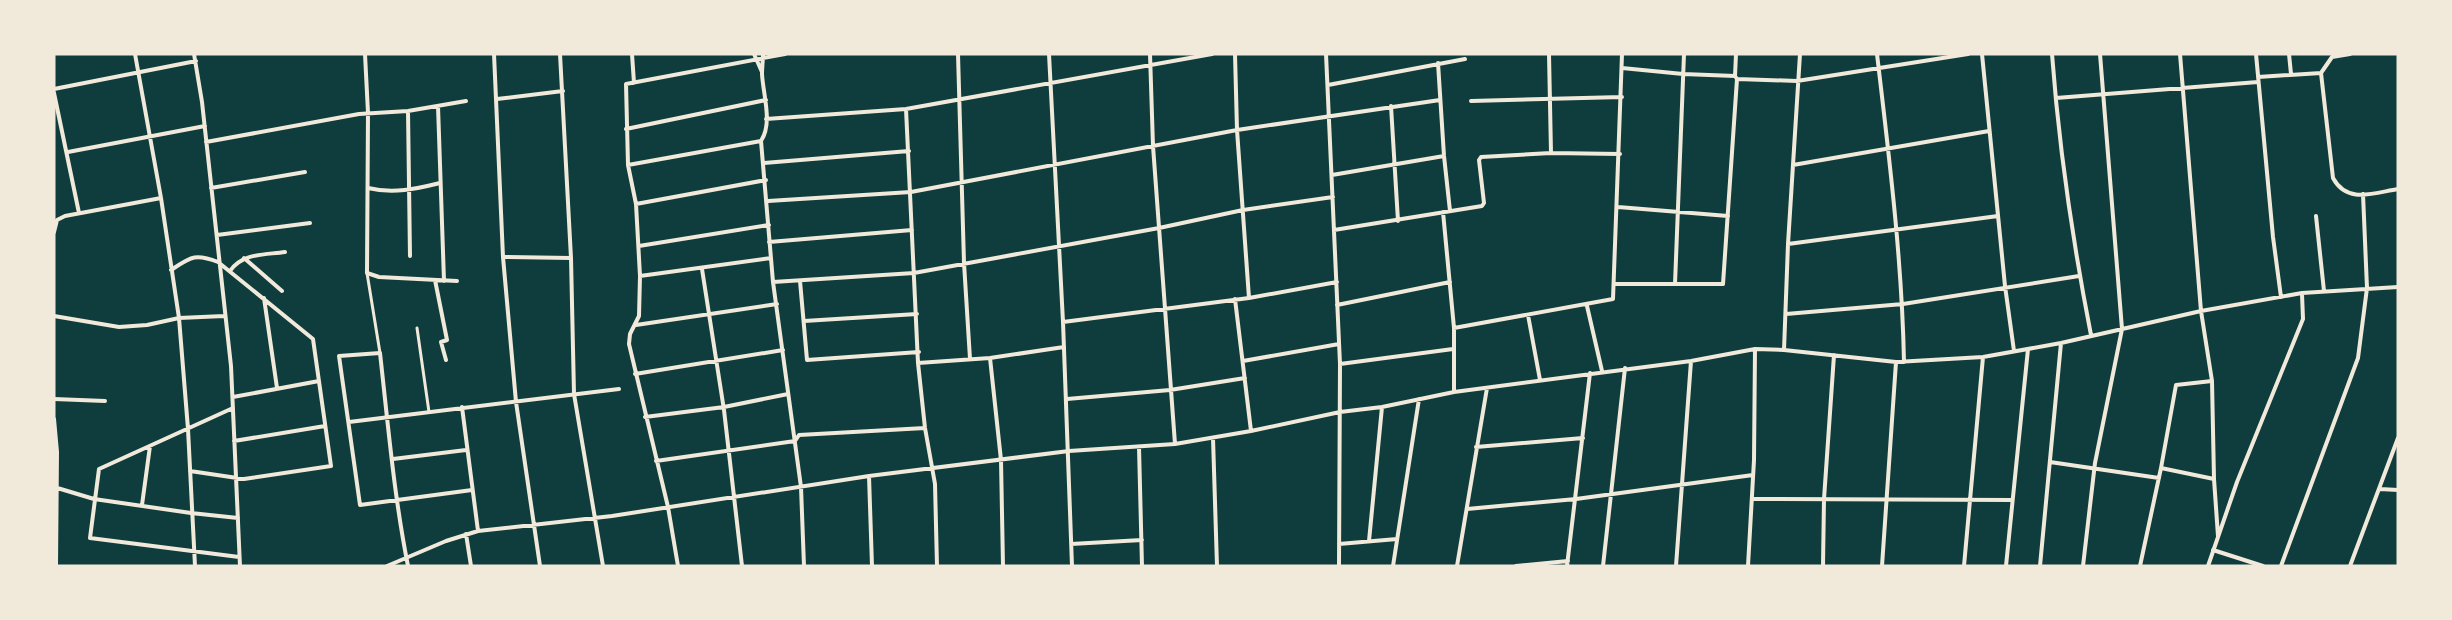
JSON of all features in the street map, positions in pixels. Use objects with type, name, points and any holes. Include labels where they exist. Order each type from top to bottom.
[{"type":"street","points":[[135,54],[161,198],[179,318],[188,429],[195,566]]},
{"type":"street","points":[[194,54],[205,126],[233,398],[240,566]]},
{"type":"street","points":[[365,54],[369,113],[367,273],[380,352],[408,566]]},
{"type":"street","points":[[494,54],[503,257],[516,402],[540,566]]},
{"type":"street","points":[[560,54],[571,258],[574,394],[603,566]]},
{"type":"street","points":[[632,54],[634,83]]},
{"type":"street","points":[[754,54],[762,73]]},
{"type":"street","points":[[678,566],[668,507],[628,344],[639,316],[640,276],[636,204],[628,165],[626,84],[755,60],[763,56],[785,54]]},
{"type":"street","points":[[958,54],[964,263],[970,359]]},
{"type":"street","points":[[1049,54],[1067,399],[1072,566]]},
{"type":"street","points":[[1150,54],[1153,146],[1174,444]]},
{"type":"street","points":[[766,119],[906,109],[1212,54]]},
{"type":"street","points":[[1235,54],[1237,130],[1249,298]]},
{"type":"street","points":[[1326,54],[1340,364],[1339,566]]},
{"type":"street","points":[[1549,54],[1551,153]]},
{"type":"street","points":[[1454,328],[1587,306],[1614,299],[1622,54]]},
{"type":"street","points":[[1675,284],[1684,54]]},
{"type":"street","points":[[1614,284],[1724,284],[1736,54]]},
{"type":"street","points":[[1784,350],[1792,165],[1800,54]]},
{"type":"street","points":[[1877,54],[1897,230],[1903,304],[1904,362]]},
{"type":"street","points":[[1622,68],[1797,81],[1879,70],[1968,54]]},
{"type":"street","points":[[1982,54],[2005,286],[2014,351]]},
{"type":"street","points":[[2052,54],[2079,276],[2091,336]]},
{"type":"street","points":[[2083,566],[2094,470],[2122,329],[2100,54]]},
{"type":"street","points":[[2181,54],[2201,311],[2212,381],[2218,536]]},
{"type":"street","points":[[2256,54],[2273,237],[2281,297]]},
{"type":"street","points":[[2289,54],[2291,74]]},
{"type":"street","points":[[2350,54],[2332,57],[2321,73],[2333,178],[2339,188],[2347,194],[2398,189]]},
{"type":"street","points":[[628,165],[761,141],[766,135],[763,56]]},
{"type":"street","points":[[1328,85],[1465,59]]},
{"type":"street","points":[[79,213],[54,91],[196,62]]},
{"type":"street","points":[[1438,63],[1450,211]]},
{"type":"street","points":[[2056,98],[2183,88],[2291,74],[2321,73]]},
{"type":"street","points":[[497,99],[563,92]]},
{"type":"street","points":[[1471,102],[1622,97]]},
{"type":"street","points":[[626,129],[765,100]]},
{"type":"street","points":[[768,201],[911,192],[1237,130],[1440,100]]},
{"type":"street","points":[[206,142],[369,113],[408,111],[466,101]]},
{"type":"street","points":[[438,106],[444,281]]},
{"type":"street","points":[[1391,106],[1398,220]]},
{"type":"street","points":[[906,109],[918,363],[925,428],[933,469],[937,566]]},
{"type":"street","points":[[408,111],[410,256]]},
{"type":"street","points":[[68,152],[205,126]]},
{"type":"street","points":[[1792,165],[1989,131]]},
{"type":"street","points":[[761,141],[768,201],[773,282],[801,487],[804,566]]},
{"type":"street","points":[[764,163],[909,151]]},
{"type":"street","points":[[1334,230],[1484,205],[1479,160],[1482,157],[1551,153],[1620,154]]},
{"type":"street","points":[[1332,176],[1444,156]]},
{"type":"street","points":[[211,189],[305,172]]},
{"type":"street","points":[[636,204],[766,180]]},
{"type":"street","points":[[368,188],[378,191],[409,191],[440,183]]},
{"type":"street","points":[[2281,566],[2358,358],[2367,288],[2363,194]]},
{"type":"street","points":[[773,282],[914,273],[1159,228],[1243,210],[1333,197]]},
{"type":"street","points":[[54,232],[60,217],[161,198]]},
{"type":"street","points":[[1618,207],[1728,216]]},
{"type":"street","points":[[1443,212],[1454,328],[1454,392]]},
{"type":"street","points":[[1788,244],[1998,216]]},
{"type":"street","points":[[2316,216],[2324,291]]},
{"type":"street","points":[[217,236],[310,223]]},
{"type":"street","points":[[639,246],[769,225]]},
{"type":"street","points":[[769,242],[912,231]]},
{"type":"street","points":[[230,271],[236,262],[244,258],[285,252]]},
{"type":"street","points":[[171,270],[193,256],[204,256],[218,262],[313,339],[331,466],[237,479],[190,471]]},
{"type":"street","points":[[503,257],[571,258]]},
{"type":"street","points":[[244,258],[282,291]]},
{"type":"street","points":[[640,276],[771,258]]},
{"type":"street","points":[[702,269],[730,451],[742,566]]},
{"type":"street","points":[[367,273],[379,276],[458,281]]},
{"type":"street","points":[[1786,314],[1903,304],[2079,276]]},
{"type":"street","points":[[435,280],[447,340],[441,342],[446,360]]},
{"type":"street","points":[[800,281],[807,360],[918,352]]},
{"type":"street","points":[[1063,322],[1249,298],[1337,282]]},
{"type":"street","points":[[1337,305],[1450,282]]},
{"type":"street","points":[[387,566],[478,531],[594,519],[868,476],[1069,451],[1174,444],[1454,392],[1690,361],[1755,349],[1896,362],[1983,357],[2201,311],[2302,293],[2398,287]]},
{"type":"street","points":[[2208,566],[2303,319],[2302,293]]},
{"type":"street","points":[[264,298],[277,388]]},
{"type":"street","points":[[1235,299],[1251,431]]},
{"type":"street","points":[[636,325],[777,304]]},
{"type":"street","points":[[1587,306],[1602,371]]},
{"type":"street","points":[[804,321],[917,314]]},
{"type":"street","points":[[1528,315],[1540,380]]},
{"type":"street","points":[[54,316],[119,327],[147,325],[179,318],[224,316]]},
{"type":"street","points":[[417,328],[429,412]]},
{"type":"street","points":[[2040,566],[2061,342]]},
{"type":"street","points":[[1243,361],[1339,344]]},
{"type":"street","points":[[918,363],[990,358],[1064,347]]},
{"type":"street","points":[[1340,364],[1454,349]]},
{"type":"street","points":[[1748,566],[1753,499],[1755,349]]},
{"type":"street","points":[[2006,566],[2028,349]]},
{"type":"street","points":[[635,374],[783,350]]},
{"type":"street","points":[[380,352],[339,356],[360,505],[472,490]]},
{"type":"street","points":[[1823,566],[1824,499],[1834,355]]},
{"type":"street","points":[[1964,566],[1983,357]]},
{"type":"street","points":[[990,358],[1000,460],[1002,566]]},
{"type":"street","points":[[1676,566],[1690,361]]},
{"type":"street","points":[[1882,566],[1896,362]]},
{"type":"street","points":[[1603,566],[1625,368]]},
{"type":"street","points":[[1518,566],[1568,564],[1590,373]]},
{"type":"street","points":[[1067,399],[1170,390],[1245,378]]},
{"type":"street","points":[[233,398],[319,381]]},
{"type":"street","points":[[2140,566],[2162,468],[2176,385],[2212,381]]},
{"type":"street","points":[[1457,566],[1487,388]]},
{"type":"street","points":[[349,422],[619,389]]},
{"type":"street","points":[[645,417],[724,407],[788,394]]},
{"type":"street","points":[[54,399],[105,401]]},
{"type":"street","points":[[1393,566],[1419,399]]},
{"type":"street","points":[[462,407],[478,531]]},
{"type":"street","points":[[1369,541],[1382,407]]},
{"type":"street","points":[[233,408],[99,469],[90,538],[239,557]]},
{"type":"street","points":[[54,419],[57,452],[56,566]]},
{"type":"street","points":[[234,441],[325,426]]},
{"type":"street","points":[[656,461],[795,441],[799,435],[925,428]]},
{"type":"street","points":[[1213,438],[1216,566]]},
{"type":"street","points":[[1476,447],[1583,438]]},
{"type":"street","points":[[2350,566],[2398,438]]},
{"type":"street","points":[[142,505],[150,446]]},
{"type":"street","points":[[1140,447],[1142,566]]},
{"type":"street","points":[[393,459],[466,450]]},
{"type":"street","points":[[2050,462],[2159,478]]},
{"type":"street","points":[[2162,468],[2214,479]]},
{"type":"street","points":[[1467,509],[1611,495],[1681,483],[1753,475]]},
{"type":"street","points":[[868,476],[872,566]]},
{"type":"street","points":[[55,487],[94,499],[238,518]]},
{"type":"street","points":[[2380,489],[2398,490]]},
{"type":"street","points":[[1753,499],[2012,500]]},
{"type":"street","points":[[466,534],[471,566]]},
{"type":"street","points":[[1339,544],[1397,538]]},
{"type":"street","points":[[1071,544],[1142,540]]},
{"type":"street","points":[[2213,550],[2263,566]]}]
